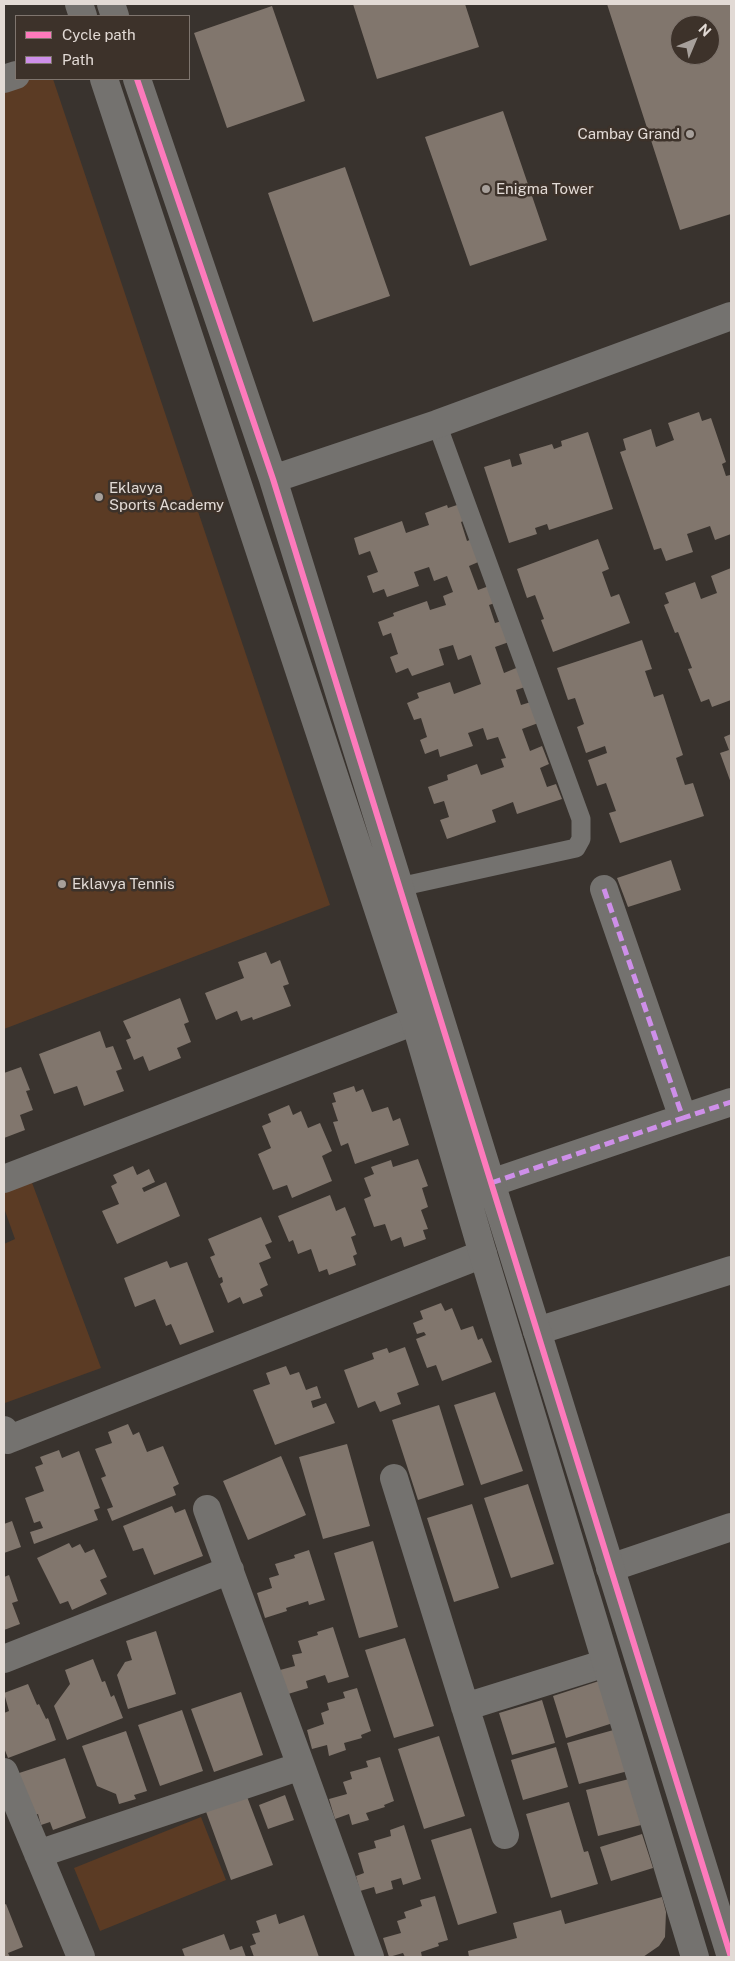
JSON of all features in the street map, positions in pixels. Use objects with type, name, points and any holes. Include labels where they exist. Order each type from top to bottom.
[{"type":"street","points":[[104,80],[415,1021],[483,1254],[695,1957]]},
{"type":"street","points":[[136,80],[273,479],[731,1957]]},
{"type":"street","points":[[273,479],[437,424],[731,316]]},
{"type":"street","points":[[604,889],[683,1118]]},
{"type":"street","points":[[4,1179],[415,1021]]},
{"type":"street","points":[[491,1183],[731,1102]]},
{"type":"street","points":[[4,1430],[7,1440],[483,1254]]},
{"type":"street","points":[[536,1331],[731,1270]]},
{"type":"street","points":[[394,1478],[505,1835]]},
{"type":"street","points":[[207,1509],[370,1957]]},
{"type":"street","points":[[610,1568],[731,1527]]},
{"type":"street","points":[[4,1659],[230,1570]]},
{"type":"street","points":[[465,1707],[606,1663]]},
{"type":"street","points":[[38,1854],[302,1766]]},
{"type":"street","points":[[4,1772],[81,1957]]},
{"type":"lane","points":[[399,887],[576,848],[581,839],[581,819],[437,424]]},
{"type":"shaded area","name":"Eklavya Sports Academy","points":[[28,80],[53,80],[330,905],[4,1029],[4,88]]},
{"type":"shaded area","points":[[31,1180],[101,1368],[5,1403],[4,1244],[15,1239],[4,1208],[4,1191]]},
{"type":"shaded area","points":[[201,1817],[226,1880],[100,1931],[74,1868]]},
{"type":"building","points":[[353,4],[465,4],[479,47],[377,79]]},
{"type":"building","name":"Cambay Grand","points":[[607,4],[731,4],[731,214],[680,230]]},
{"type":"building","points":[[272,6],[305,101],[227,128],[194,33]]},
{"type":"building","name":"Enigma Tower","points":[[503,111],[547,240],[470,266],[425,137]]},
{"type":"building","points":[[345,167],[390,296],[313,322],[268,193]]},
{"type":"building","points":[[699,412],[702,421],[711,418],[726,462],[722,464],[726,476],[730,475],[731,477],[731,534],[715,540],[710,526],[687,534],[693,552],[666,561],[661,548],[654,550],[620,452],[626,450],[623,439],[651,429],[656,447],[674,440],[668,423]]},
{"type":"building","points":[[588,432],[613,509],[549,530],[547,524],[535,528],[537,534],[509,543],[484,467],[510,459],[512,467],[522,464],[519,454],[552,444],[554,449],[562,446],[561,441]]},
{"type":"building","points":[[463,503],[468,519],[461,522],[467,541],[475,538],[483,560],[469,566],[478,590],[489,586],[495,603],[489,605],[495,623],[502,621],[509,642],[495,647],[504,673],[521,666],[528,686],[516,690],[521,705],[534,701],[541,722],[522,729],[530,751],[542,746],[549,764],[540,768],[547,787],[556,784],[562,799],[517,814],[513,802],[492,810],[496,822],[447,839],[440,820],[449,817],[444,801],[434,804],[428,787],[448,780],[447,775],[477,764],[481,775],[504,767],[501,759],[506,758],[498,737],[487,740],[483,728],[468,733],[473,746],[440,757],[438,749],[425,754],[420,740],[427,737],[421,718],[414,720],[407,703],[419,698],[417,693],[450,682],[454,694],[481,684],[471,655],[458,660],[453,645],[439,649],[444,665],[412,676],[408,668],[396,673],[390,657],[398,654],[391,633],[383,636],[378,622],[394,616],[393,613],[427,601],[430,610],[446,605],[443,596],[453,592],[447,576],[434,581],[429,567],[414,572],[419,586],[387,597],[384,589],[373,593],[367,576],[378,572],[370,551],[359,555],[354,538],[402,521],[406,533],[429,525],[425,513],[447,505],[448,508]]},
{"type":"building","points":[[598,539],[609,569],[602,572],[611,597],[619,594],[630,623],[553,652],[541,620],[544,619],[535,595],[527,598],[517,569]]},
{"type":"building","points":[[731,568],[731,700],[712,707],[709,699],[701,702],[688,669],[692,668],[678,632],[675,633],[664,605],[669,603],[665,593],[695,582],[701,599],[717,593],[711,576]]},
{"type":"building","points":[[642,640],[652,669],[645,671],[654,697],[663,694],[683,755],[676,758],[685,785],[693,783],[704,816],[620,843],[609,813],[616,811],[606,783],[597,786],[588,760],[607,753],[605,746],[586,753],[577,727],[584,724],[575,698],[568,700],[557,668]]},
{"type":"building","points":[[731,734],[731,783],[720,753],[729,750],[724,737]]},
{"type":"building","points":[[671,860],[681,890],[628,907],[617,878]]},
{"type":"building","points":[[266,952],[271,964],[280,960],[289,984],[283,986],[291,1006],[253,1020],[252,1017],[241,1021],[237,1011],[216,1020],[205,993],[244,978],[238,962]]},
{"type":"building","points":[[180,998],[189,1022],[184,1024],[191,1042],[177,1048],[181,1058],[149,1071],[143,1056],[134,1060],[126,1040],[131,1038],[123,1021]]},
{"type":"building","points":[[100,1031],[106,1048],[113,1046],[122,1069],[116,1071],[124,1091],[84,1106],[77,1086],[54,1094],[39,1054]]},
{"type":"building","points":[[21,1067],[30,1090],[26,1091],[33,1110],[20,1115],[25,1130],[4,1138],[4,1073]]},
{"type":"building","points":[[354,1086],[356,1092],[363,1089],[372,1112],[388,1107],[393,1121],[400,1118],[409,1145],[355,1164],[348,1143],[341,1146],[333,1122],[338,1121],[332,1103],[336,1102],[333,1093]]},
{"type":"building","points":[[289,1105],[293,1115],[301,1111],[308,1128],[320,1123],[332,1151],[322,1156],[332,1181],[292,1198],[287,1185],[273,1190],[258,1154],[271,1148],[262,1126],[271,1122],[268,1114]]},
{"type":"building","points":[[418,1159],[428,1186],[422,1188],[428,1207],[421,1210],[428,1229],[423,1230],[426,1239],[404,1247],[401,1237],[391,1241],[385,1224],[374,1227],[364,1199],[371,1196],[364,1178],[374,1174],[371,1167],[391,1160],[393,1167]]},
{"type":"building","points":[[133,1166],[137,1175],[149,1169],[155,1182],[142,1188],[144,1192],[166,1182],[180,1216],[117,1244],[102,1211],[119,1204],[111,1186],[117,1183],[113,1175]]},
{"type":"building","points":[[330,1195],[336,1211],[345,1207],[356,1235],[351,1237],[357,1254],[353,1256],[356,1265],[329,1275],[327,1269],[319,1272],[311,1249],[298,1254],[293,1240],[289,1242],[278,1216]]},
{"type":"building","points":[[261,1217],[272,1242],[265,1245],[271,1258],[259,1263],[268,1285],[260,1289],[263,1296],[243,1304],[240,1297],[228,1303],[220,1284],[223,1282],[222,1277],[219,1278],[210,1257],[215,1255],[208,1239]]},
{"type":"building","points":[[167,1261],[170,1268],[187,1262],[214,1332],[180,1345],[171,1324],[166,1326],[155,1299],[135,1307],[124,1278]]},
{"type":"building","points":[[441,1303],[445,1311],[452,1308],[461,1330],[473,1326],[478,1340],[482,1338],[492,1362],[442,1381],[436,1365],[427,1368],[416,1339],[426,1335],[424,1332],[417,1334],[413,1323],[423,1319],[420,1311]]},
{"type":"building","points":[[405,1347],[419,1385],[397,1393],[401,1404],[380,1412],[375,1401],[358,1408],[344,1370],[374,1359],[372,1353],[387,1348],[389,1353]]},
{"type":"building","points":[[286,1366],[290,1375],[299,1372],[306,1390],[317,1386],[321,1398],[311,1401],[313,1408],[326,1403],[335,1423],[275,1445],[253,1390],[270,1384],[266,1373]]},
{"type":"building","points":[[495,1392],[523,1471],[481,1485],[454,1405]]},
{"type":"building","points":[[439,1405],[464,1485],[418,1500],[392,1420]]},
{"type":"building","points":[[128,1424],[133,1435],[139,1432],[147,1452],[163,1446],[179,1484],[173,1487],[176,1495],[112,1521],[107,1509],[113,1507],[101,1478],[106,1476],[95,1449],[112,1443],[108,1432]]},
{"type":"building","points":[[347,1444],[370,1526],[323,1539],[299,1457]]},
{"type":"building","points":[[59,1450],[62,1458],[79,1451],[100,1508],[94,1510],[98,1520],[34,1544],[30,1532],[43,1528],[40,1521],[34,1523],[25,1498],[44,1491],[35,1467],[43,1464],[40,1457]]},
{"type":"building","points":[[281,1456],[306,1515],[248,1540],[223,1481]]},
{"type":"building","points":[[528,1484],[554,1564],[511,1578],[484,1498]]},
{"type":"building","points":[[472,1504],[499,1588],[454,1602],[427,1518]]},
{"type":"building","points":[[172,1506],[175,1513],[185,1509],[203,1556],[154,1575],[143,1548],[133,1551],[123,1526]]},
{"type":"building","points":[[12,1521],[21,1547],[4,1553],[4,1524]]},
{"type":"building","points":[[373,1541],[398,1627],[359,1638],[334,1553]]},
{"type":"building","points":[[69,1543],[72,1548],[80,1544],[85,1553],[94,1549],[107,1577],[100,1580],[107,1594],[72,1610],[68,1601],[60,1604],[37,1558]]},
{"type":"building","points":[[309,1550],[325,1600],[309,1605],[308,1601],[286,1608],[287,1611],[265,1618],[257,1593],[272,1588],[269,1578],[279,1575],[275,1564],[295,1558],[294,1555]]},
{"type":"building","points":[[9,1575],[18,1601],[12,1603],[20,1624],[4,1630],[4,1577]]},
{"type":"building","points":[[333,1627],[349,1677],[328,1683],[325,1675],[306,1681],[308,1688],[288,1694],[280,1670],[295,1666],[292,1655],[302,1653],[298,1641],[318,1635],[317,1632]]},
{"type":"building","points":[[156,1631],[176,1694],[128,1709],[117,1675],[125,1662],[132,1660],[126,1641]]},
{"type":"building","points":[[405,1638],[434,1726],[394,1738],[365,1650]]},
{"type":"building","points":[[93,1659],[102,1682],[105,1681],[111,1697],[114,1695],[123,1718],[67,1740],[54,1706],[70,1684],[65,1670]]},
{"type":"building","points":[[599,1681],[613,1723],[566,1738],[553,1696]]},
{"type":"building","points":[[28,1684],[37,1705],[39,1704],[46,1719],[48,1718],[56,1740],[8,1758],[4,1748],[4,1713],[9,1711],[4,1693]]},
{"type":"building","points":[[357,1688],[371,1731],[361,1735],[362,1738],[344,1743],[346,1750],[329,1756],[327,1745],[312,1749],[307,1730],[324,1724],[321,1713],[329,1710],[327,1703],[345,1698],[343,1692]]},
{"type":"building","points":[[241,1692],[263,1755],[214,1772],[191,1709]]},
{"type":"building","points":[[542,1700],[555,1743],[512,1755],[499,1713]]},
{"type":"building","points":[[182,1710],[203,1771],[160,1786],[138,1725]]},
{"type":"building","points":[[617,1729],[628,1771],[579,1784],[567,1743]]},
{"type":"building","points":[[126,1731],[147,1791],[134,1795],[136,1799],[119,1804],[116,1794],[97,1786],[82,1746]]},
{"type":"building","points":[[439,1736],[465,1816],[424,1829],[398,1749]]},
{"type":"building","points":[[556,1747],[568,1787],[523,1800],[511,1760]]},
{"type":"building","points":[[380,1757],[394,1801],[384,1805],[385,1807],[366,1813],[369,1820],[352,1825],[349,1814],[335,1819],[329,1799],[347,1794],[343,1782],[352,1779],[350,1772],[368,1767],[366,1761]]},
{"type":"building","points":[[65,1758],[86,1818],[53,1830],[50,1822],[41,1825],[38,1814],[28,1818],[13,1775]]},
{"type":"building","points":[[629,1779],[641,1825],[598,1836],[586,1790]]},
{"type":"building","points":[[246,1794],[273,1865],[231,1880],[205,1809]]},
{"type":"building","points":[[285,1795],[294,1820],[268,1829],[259,1805]]},
{"type":"building","points":[[569,1802],[584,1852],[588,1851],[598,1884],[551,1898],[526,1814]]},
{"type":"building","points":[[404,1825],[421,1879],[403,1885],[401,1878],[391,1881],[393,1889],[376,1894],[374,1887],[360,1891],[356,1876],[364,1873],[358,1853],[376,1848],[374,1841],[391,1836],[390,1830]]},
{"type":"building","points":[[471,1828],[497,1913],[458,1925],[431,1840]]},
{"type":"building","points":[[642,1834],[653,1868],[611,1881],[600,1847]]},
{"type":"building","points":[[435,1896],[448,1940],[438,1943],[439,1946],[421,1952],[422,1957],[405,1957],[403,1953],[389,1957],[383,1938],[401,1933],[397,1921],[406,1918],[404,1912],[422,1906],[420,1900]]},
{"type":"building","points":[[662,1897],[666,1912],[665,1937],[659,1946],[643,1957],[469,1957],[468,1951],[517,1938],[513,1923],[561,1910],[565,1924]]},
{"type":"building","points":[[6,1904],[23,1947],[8,1953],[10,1957],[4,1957],[4,1905]]},
{"type":"building","points":[[276,1914],[279,1924],[304,1915],[319,1957],[254,1957],[250,1946],[256,1944],[252,1934],[260,1932],[256,1921]]},
{"type":"building","points":[[224,1934],[230,1950],[242,1946],[246,1957],[185,1957],[182,1949]]},
{"type":"marked path","points":[[604,889],[683,1118],[731,1102]]},
{"type":"marked path","points":[[491,1183],[683,1118]]},
{"type":"cycle path","points":[[137,80],[273,479],[731,1957]]},
{"type":"place","name":"Cambay Grand","points":[[690,134]]},
{"type":"place","name":"Enigma Tower","points":[[486,189]]},
{"type":"place","name":"Eklavya Sports Academy","points":[[99,497]]},
{"type":"place","name":"Eklavya Tennis","points":[[62,884]]}]
